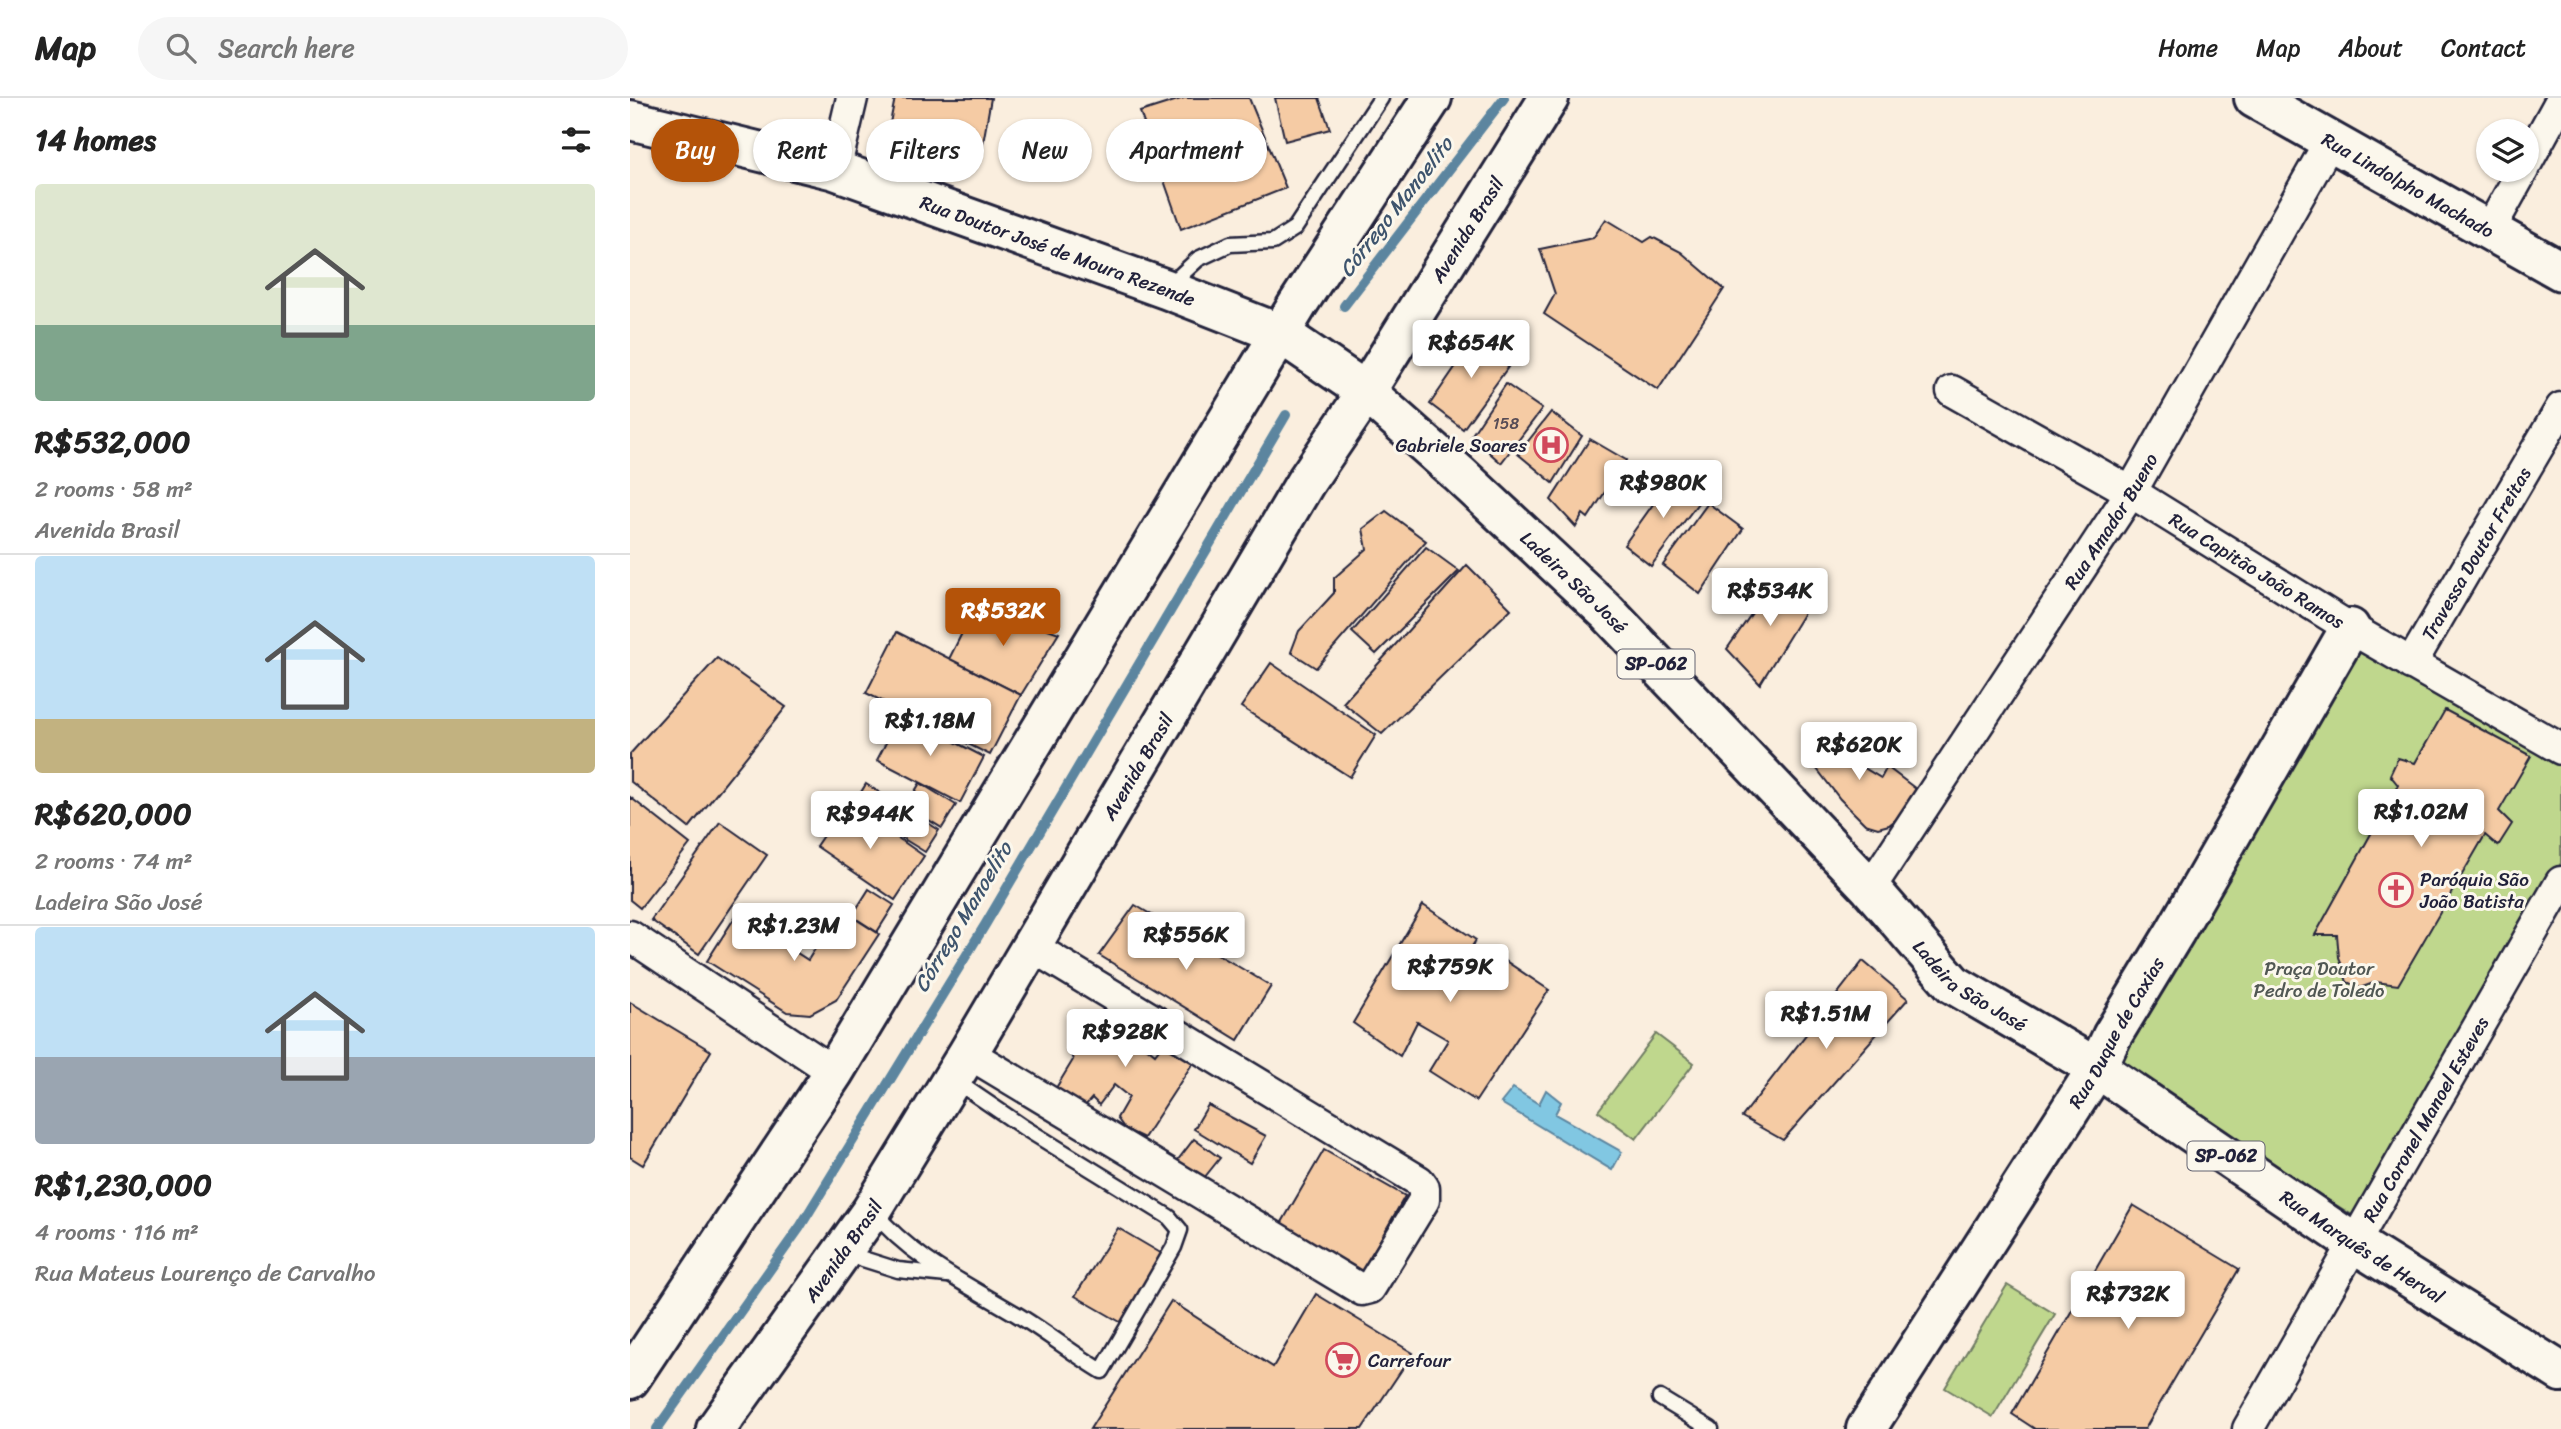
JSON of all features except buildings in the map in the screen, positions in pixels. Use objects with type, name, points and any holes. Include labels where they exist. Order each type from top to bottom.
[{"type":"main road","points":[[630,1380],[834,1072],[1298,304],[1432,98]]},
{"type":"main road","name":"Avenida Brasil","points":[[716,1429],[872,1209],[960,1066],[1306,483],[1549,98]]},
{"type":"main road","name":"Rua Lindolpho Machado","points":[[2254,98],[2561,271]]},
{"type":"main road","name":"Rua Doutor José de Moura Rezende","points":[[630,120],[753,150]]},
{"type":"main road","name":"Rua Doutor José de Moura Rezende","points":[[852,176],[1166,289],[1281,334]]},
{"type":"main road","name":"Ladeira São José","points":[[1281,334],[1365,391],[1458,473],[1606,611],[1870,888],[1953,984],[2097,1069]]},
{"type":"main road","name":"Rua Duque de Caxias","points":[[1866,1429],[2097,1069],[2112,1036],[2350,628]]},
{"type":"main road","name":"Rua Marquês de Herval","points":[[2097,1069],[2354,1243],[2561,1372]]},
{"type":"street","points":[[847,119],[852,98]]},
{"type":"street","points":[[2539,140],[2561,100]]},
{"type":"street","name":"Rua Amador Bueno","points":[[1870,888],[2131,492],[2329,141]]},
{"type":"street","points":[[2489,231],[2516,182]]},
{"type":"street","name":"Rua Capitão João Ramos","points":[[1952,391],[2131,492],[2350,628],[2561,749]]},
{"type":"street","name":"Travessa Doutor Freitas","points":[[2412,664],[2561,408]]},
{"type":"street","name":"Rua Coronel Manoel Esteves","points":[[2248,1429],[2561,882]]},
{"type":"street","points":[[630,936],[834,1072]]},
{"type":"street","points":[[960,1066],[1362,1290],[1370,1288],[1424,1200],[1424,1188],[1419,1181],[1031,946]]},
{"type":"lane","points":[[1166,289],[1198,259],[1230,244],[1273,242],[1295,228],[1381,98]]},
{"type":"lane","points":[[872,1209],[888,1230],[948,1275],[1018,1315],[1102,1371],[1174,1247],[1180,1230],[1169,1217],[1023,1127],[960,1066]]},
{"type":"lane","points":[[842,1253],[898,1270],[948,1275]]},
{"type":"lane","points":[[1660,1398],[1711,1429]]},
{"type":"green space","name":"Praça Doutor Pedro de Toledo","points":[[2352,631],[2561,751],[2561,863],[2354,1216],[2098,1060]]},
{"type":"green space","points":[[1656,1034],[1694,1063],[1636,1139],[1598,1111]]},
{"type":"green space","points":[[2007,1285],[2055,1314],[1993,1417],[1945,1388]]},
{"type":"water","points":[[1513,1088],[1539,1104],[1546,1090],[1561,1102],[1555,1114],[1622,1152],[1612,1170],[1501,1103]]},
{"type":"waterway","name":"Córrego Manoelito","points":[[1344,306],[1504,98]]},
{"type":"waterway","name":"Córrego Manoelito","points":[[657,1429],[800,1227],[985,925],[1286,415]]},
{"type":"place","name":"Gabriele Soares","points":[[1551,445]]},
{"type":"place","name":"Paróquia São João Batista","points":[[2396,890]]},
{"type":"place","name":"Carrefour","points":[[1343,1360]]}]
